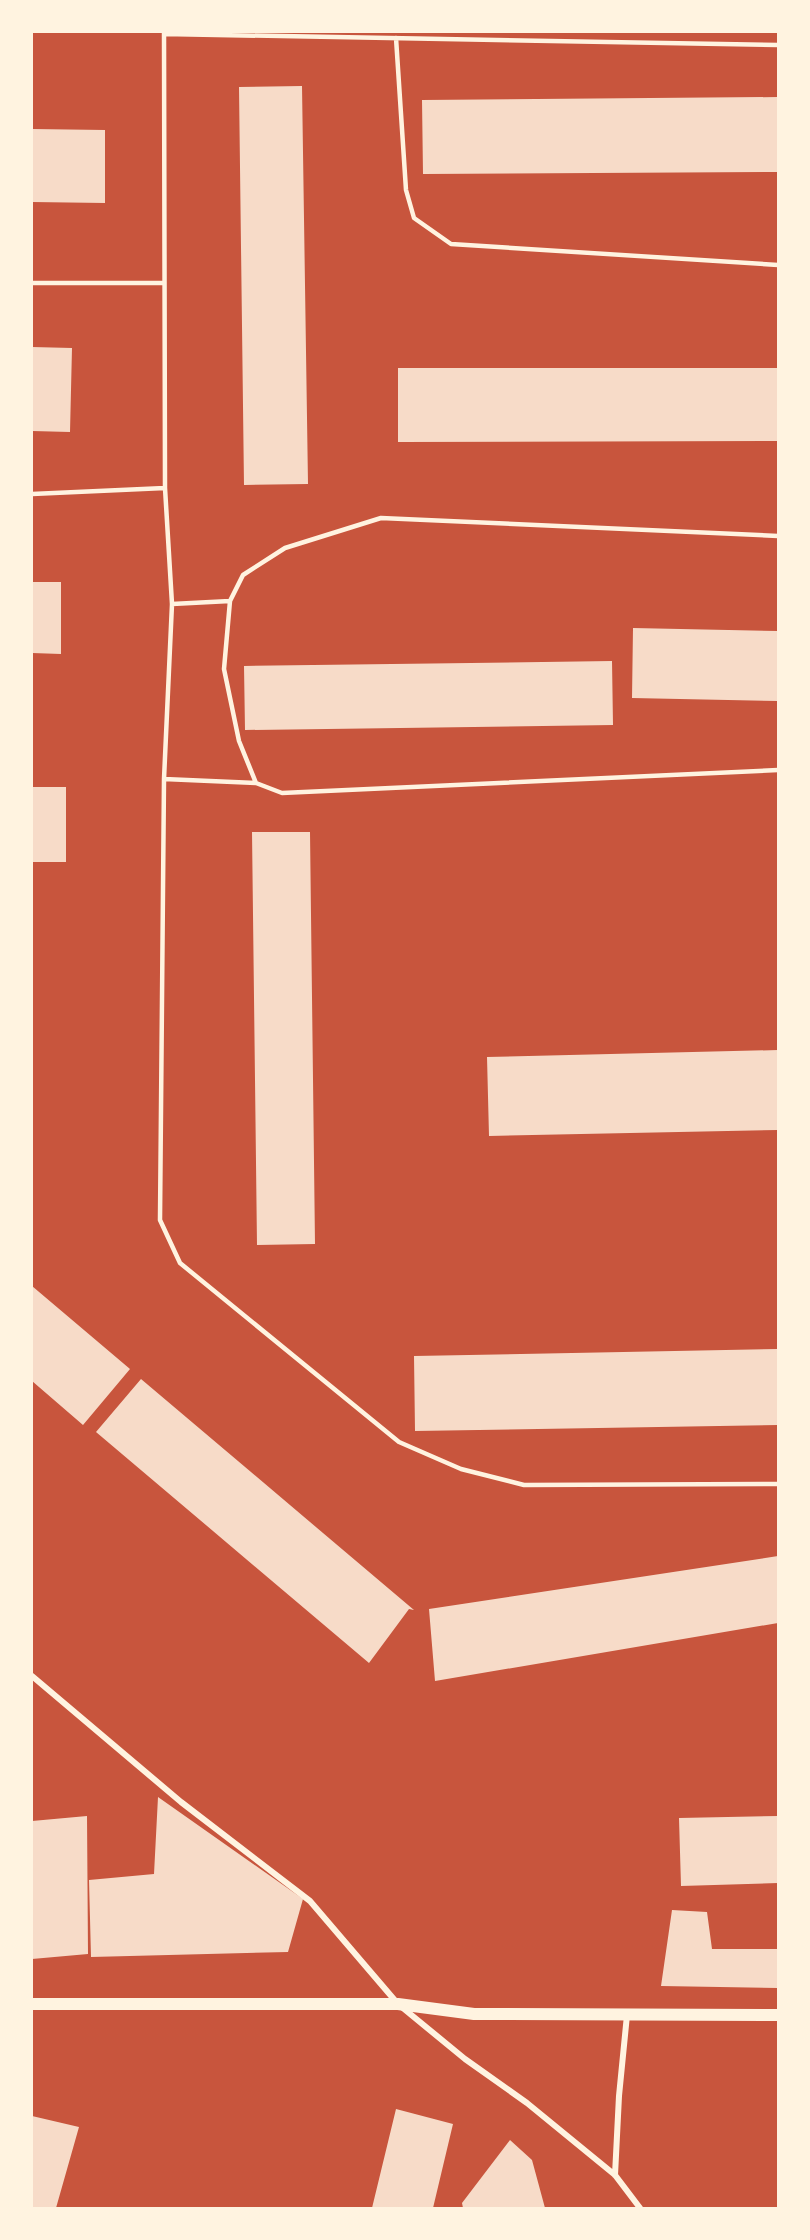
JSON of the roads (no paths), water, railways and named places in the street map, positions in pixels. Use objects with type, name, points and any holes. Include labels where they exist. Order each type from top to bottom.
[{"type":"main road","points":[[32,2004],[398,2004],[474,2014],[778,2015]]},
{"type":"street","points":[[32,1676],[181,1802],[310,1901],[398,2004],[615,2175],[640,2208]]},
{"type":"street","points":[[615,2175],[619,2096],[627,2015]]},
{"type":"lane","points":[[778,45],[164,33],[165,488],[172,604],[164,779],[160,1220],[180,1263],[399,1442],[461,1469],[524,1485],[778,1484]]},
{"type":"lane","points":[[396,38],[406,190],[414,218],[451,243],[778,265]]},
{"type":"lane","points":[[32,283],[165,283]]},
{"type":"lane","points":[[32,494],[165,488]]},
{"type":"lane","points":[[256,783],[238,741],[224,669],[230,601],[243,575],[285,548],[381,518],[778,536]]},
{"type":"lane","points":[[172,604],[230,601]]},
{"type":"lane","points":[[164,779],[256,783],[282,794],[778,770]]}]
